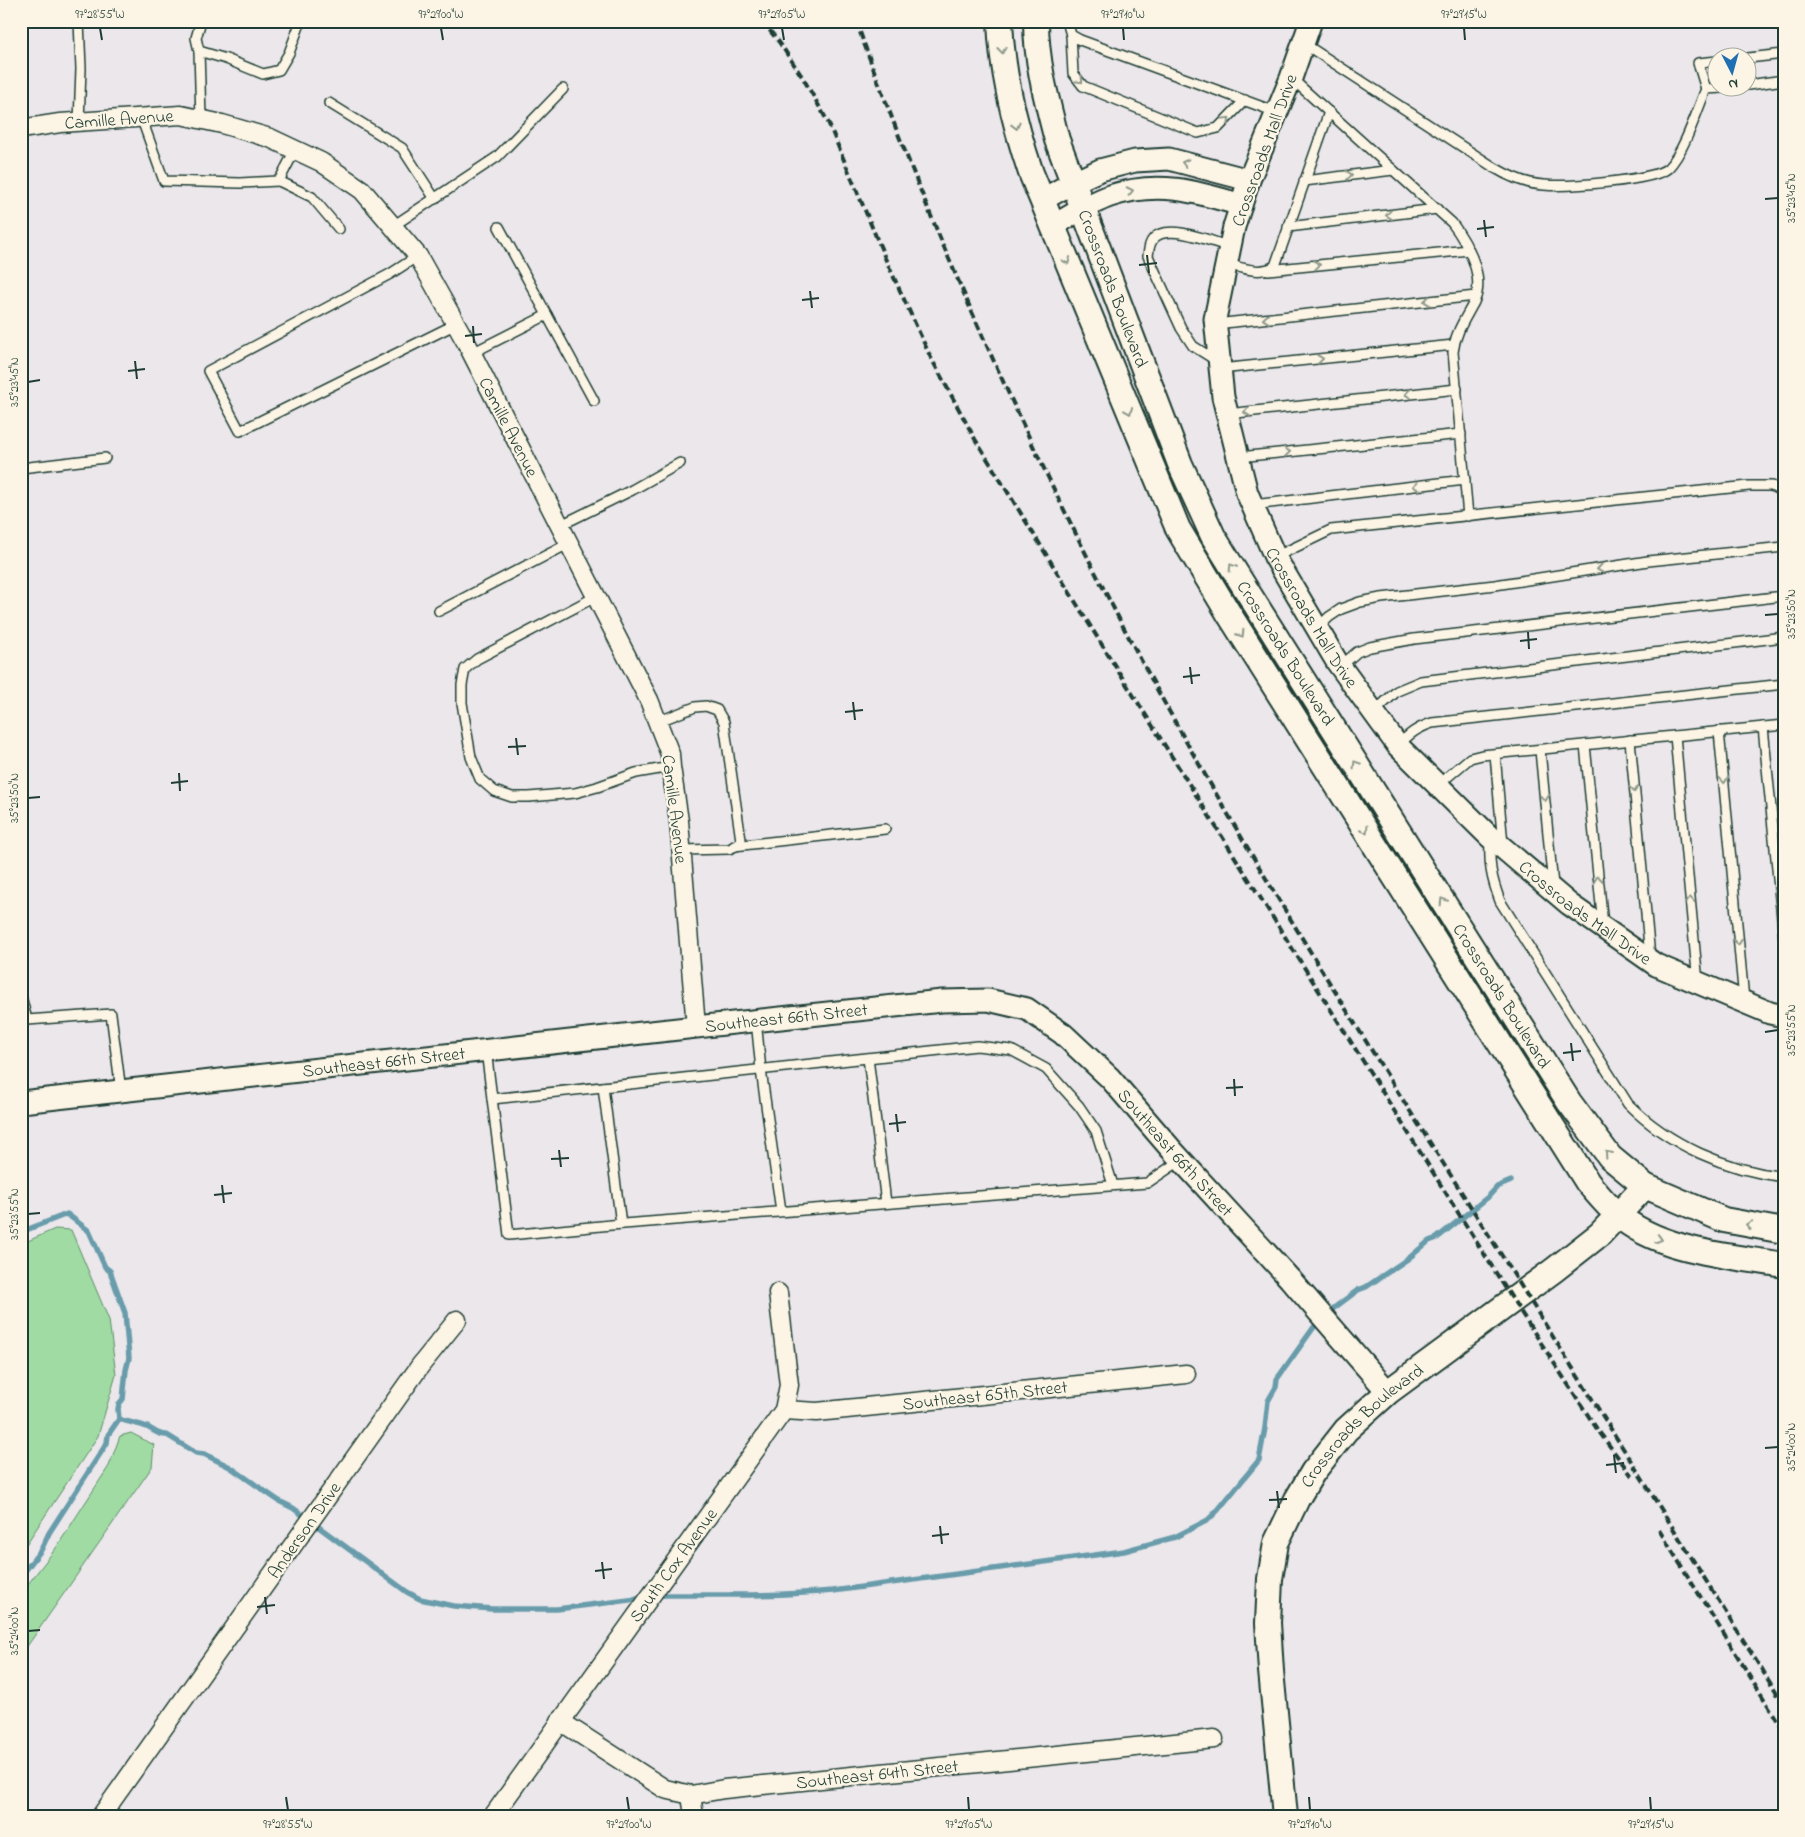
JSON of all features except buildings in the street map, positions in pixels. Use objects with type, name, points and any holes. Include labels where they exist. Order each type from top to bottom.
[{"type":"main road","name":"Crossroads Boulevard","points":[[1000,21],[1005,79],[1017,132],[1052,226],[1158,484],[1183,538],[1582,1175],[1617,1215]]},
{"type":"main road","name":"Crossroads Boulevard","points":[[1036,21],[1036,47],[1057,140],[1180,464],[1213,536],[1570,1102],[1610,1157],[1645,1186],[1600,1234],[1388,1392],[1346,1430],[1313,1472],[1297,1499],[1276,1543],[1270,1579],[1268,1623],[1285,1816]]},
{"type":"main road","points":[[1645,1186],[1724,1220],[1784,1232]]},
{"type":"main road","points":[[1617,1215],[1651,1236],[1687,1248],[1784,1266]]},
{"type":"street","name":"Crossroads Mall Drive","points":[[1311,21],[1291,78],[1249,180],[1228,256],[1215,319],[1223,397],[1238,458],[1248,493],[1275,557],[1340,667],[1398,746],[1437,786],[1497,842],[1569,904],[1656,965],[1770,1013],[1783,1014]]},
{"type":"street","name":"Camille Avenue","points":[[21,129],[79,122],[181,115],[270,138],[321,162],[362,190],[418,256],[472,353],[649,700],[670,754],[681,850],[696,1027]]},
{"type":"street","points":[[1042,200],[1100,170],[1135,161],[1169,159],[1249,180]]},
{"type":"street","points":[[1052,226],[1109,196],[1134,190],[1168,188],[1198,192],[1241,205]]},
{"type":"street","name":"Southeast 66th Street","points":[[21,1102],[756,1020],[942,1001],[988,1000],[1027,1009],[1064,1034],[1110,1078],[1181,1160],[1290,1279],[1388,1392]]},
{"type":"street","name":"South Cox Avenue","points":[[493,1816],[784,1410],[789,1385],[778,1293]]},
{"type":"street","name":"Anderson Drive","points":[[101,1816],[420,1366],[457,1320]]},
{"type":"street","name":"Southeast 65th Street","points":[[784,1410],[817,1412],[1186,1374]]},
{"type":"street","name":"Southeast 64th Street","points":[[560,1720],[665,1789],[690,1795],[743,1787],[1214,1739]]},
{"type":"street","points":[[690,1795],[694,1816]]},
{"type":"lane","points":[[79,21],[81,69],[79,122]]},
{"type":"lane","points":[[201,21],[196,38],[199,51],[201,119]]},
{"type":"lane","points":[[199,51],[226,59],[263,74],[279,70],[289,53],[301,21]]},
{"type":"lane","points":[[1068,21],[1071,35],[1073,73],[1083,86],[1198,133],[1218,128],[1245,100]]},
{"type":"lane","points":[[1071,35],[1080,40],[1277,112]]},
{"type":"lane","points":[[1303,43],[1510,177],[1544,186],[1644,178],[1667,169],[1679,152],[1706,89],[1698,64],[1708,62]]},
{"type":"lane","points":[[1758,57],[1784,54]]},
{"type":"lane","points":[[1291,78],[1452,223],[1464,238],[1469,250],[1477,282],[1476,296],[1457,334],[1454,345],[1468,516]]},
{"type":"lane","points":[[1758,83],[1784,80]]},
{"type":"lane","points":[[392,226],[497,157],[563,89]]},
{"type":"lane","points":[[329,103],[402,148],[435,199]]},
{"type":"lane","points":[[1268,270],[1275,266],[1329,112]]},
{"type":"lane","points":[[140,117],[164,181],[279,181],[312,197],[339,229]]},
{"type":"lane","points":[[279,181],[295,150]]},
{"type":"lane","points":[[1304,181],[1393,170]]},
{"type":"lane","points":[[1288,227],[1437,209]]},
{"type":"lane","points":[[499,227],[594,400]]},
{"type":"lane","points":[[1454,345],[1220,366],[1193,346],[1180,328],[1148,256],[1149,245],[1154,237],[1164,233],[1178,232],[1258,271],[1469,250]]},
{"type":"lane","points":[[418,256],[390,274],[208,370],[240,431],[456,324]]},
{"type":"lane","points":[[1216,324],[1476,296]]},
{"type":"lane","points":[[472,353],[547,315]]},
{"type":"lane","points":[[1227,414],[1457,389]]},
{"type":"lane","points":[[1238,458],[1461,434]]},
{"type":"lane","points":[[21,468],[105,458]]},
{"type":"lane","points":[[559,526],[632,490],[680,463]]},
{"type":"lane","points":[[1253,505],[1465,480]]},
{"type":"lane","points":[[1275,557],[1331,530],[1749,486],[1772,486],[1784,493]]},
{"type":"lane","points":[[439,611],[568,544]]},
{"type":"lane","points":[[1317,629],[1341,609],[1360,602],[1381,598],[1495,585],[1648,561],[1784,547]]},
{"type":"lane","points":[[1340,667],[1357,652],[1370,647],[1414,639],[1784,596]]},
{"type":"lane","points":[[595,597],[477,659],[465,669],[462,684],[462,703],[471,757],[480,779],[494,791],[512,797],[529,797],[575,792],[597,787],[636,773],[671,767]]},
{"type":"lane","points":[[1374,712],[1397,692],[1421,680],[1784,637]]},
{"type":"lane","points":[[1398,746],[1411,733],[1432,724],[1784,684]]},
{"type":"lane","points":[[657,722],[695,707],[706,706],[717,710],[724,722],[741,840],[738,845],[729,849],[681,850]]},
{"type":"lane","points":[[1437,786],[1470,758],[1784,725]]},
{"type":"lane","points":[[1763,727],[1784,939]]},
{"type":"lane","points":[[1719,731],[1744,1002]]},
{"type":"lane","points":[[1675,736],[1698,983]]},
{"type":"lane","points":[[1630,740],[1650,960]]},
{"type":"lane","points":[[1585,745],[1603,928]]},
{"type":"lane","points":[[1540,750],[1553,889]]},
{"type":"lane","points":[[1495,754],[1497,842],[1489,861],[1500,901],[1628,1104],[1644,1120],[1665,1135],[1719,1162],[1755,1172],[1784,1176]]},
{"type":"lane","points":[[734,846],[886,829]]},
{"type":"lane","points":[[21,996],[27,1020],[111,1014],[121,1091]]},
{"type":"lane","points":[[756,1020],[761,1070],[781,1211]]},
{"type":"lane","points":[[492,1099],[977,1046],[1011,1050],[1046,1069],[1079,1106],[1096,1131],[1113,1185]]},
{"type":"lane","points":[[486,1050],[509,1235],[621,1224],[1147,1183],[1181,1160]]},
{"type":"lane","points":[[868,1058],[886,1203]]},
{"type":"lane","points":[[603,1087],[621,1224]]},
{"type":"green space","points":[[55,1229],[71,1230],[109,1320],[116,1375],[98,1436],[21,1552],[21,1244]]},
{"type":"green space","points":[[131,1433],[154,1445],[152,1467],[21,1655],[21,1593],[56,1548],[109,1466],[120,1436]]},
{"type":"waterway","points":[[1326,1314],[1358,1290],[1366,1287],[1409,1258],[1429,1241],[1437,1238],[1488,1197],[1497,1187],[1511,1181]]},
{"type":"waterway","points":[[21,1232],[67,1214],[89,1231],[105,1267],[110,1271],[125,1313],[129,1358],[123,1399],[118,1409],[119,1419],[108,1435],[107,1443],[49,1533],[41,1550],[21,1576]]},
{"type":"waterway","points":[[654,1596],[833,1591],[1124,1551],[1175,1537],[1208,1520],[1259,1460],[1268,1401],[1276,1387],[1277,1379],[1319,1320]]},
{"type":"waterway","points":[[119,1419],[167,1435],[196,1453],[204,1454],[230,1467],[279,1501],[293,1508],[407,1592],[420,1599],[454,1606],[492,1609],[557,1609],[645,1598]]},
{"type":"railway","points":[[762,21],[779,42],[803,78],[828,122],[885,258],[930,356],[975,439],[1115,666],[1513,1300],[1597,1429],[1632,1476]]},
{"type":"railway","points":[[856,21],[915,177],[980,331],[1051,483],[1126,632],[1210,784],[1345,1008],[1784,1705]]},
{"type":"railway","points":[[1659,1530],[1784,1731]]}]
